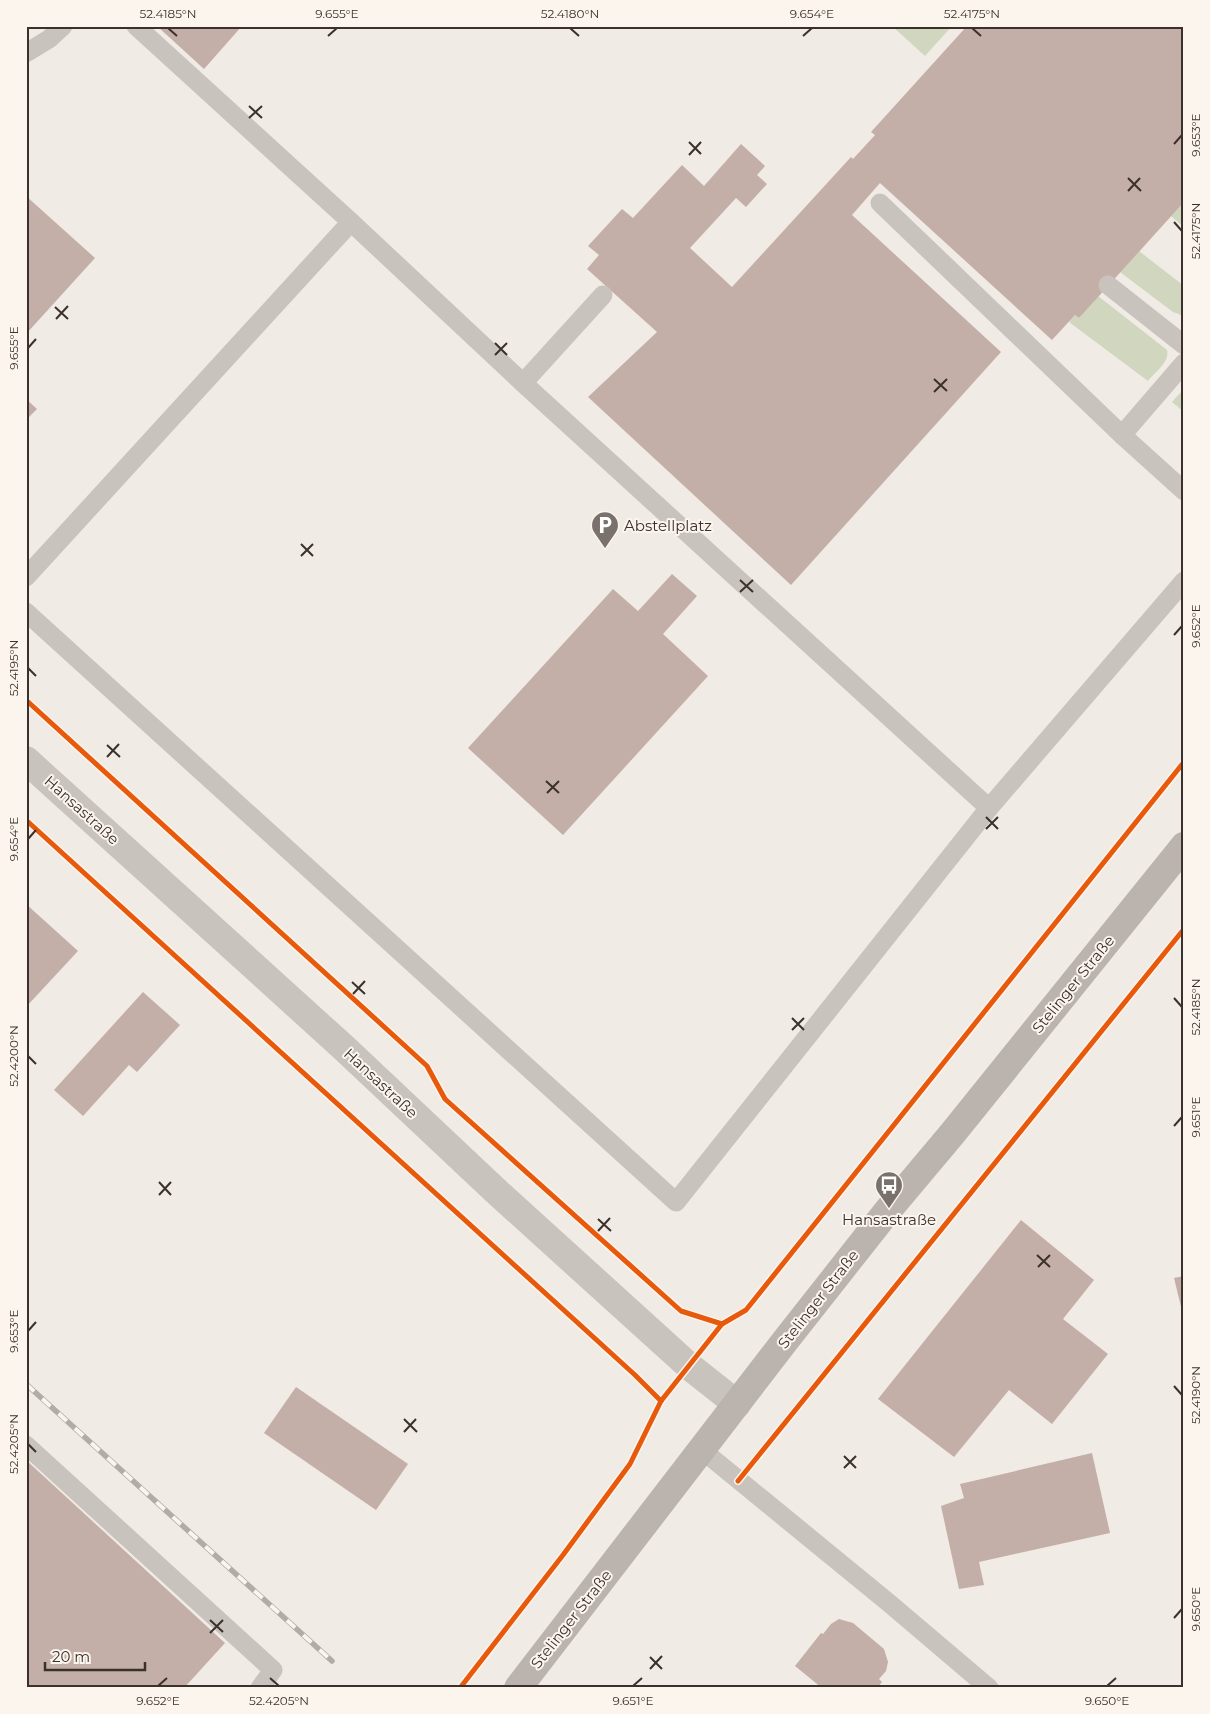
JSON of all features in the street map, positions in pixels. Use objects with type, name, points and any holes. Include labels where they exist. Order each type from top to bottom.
[{"type":"main road","name":"Stelinger Straße","points":[[518,1688],[889,1209],[952,1134],[1184,846]]},
{"type":"street","name":"Hansastraße","points":[[26,760],[343,1047],[497,1192],[689,1366],[737,1404]]},
{"type":"lane","points":[[26,52],[49,38],[62,26]]},
{"type":"lane","points":[[136,26],[523,383],[989,808]]},
{"type":"lane","points":[[880,202],[1184,491]]},
{"type":"lane","points":[[26,577],[350,222]]},
{"type":"lane","points":[[1108,284],[1184,345]]},
{"type":"lane","points":[[523,383],[603,296]]},
{"type":"lane","points":[[1122,434],[1184,363]]},
{"type":"lane","points":[[26,612],[676,1202],[989,808],[1184,581]]},
{"type":"lane","points":[[26,1445],[273,1670],[260,1688]]},
{"type":"lane","points":[[702,1450],[889,1602],[989,1688]]},
{"type":"green space","points":[[892,26],[952,26],[925,56]]},
{"type":"green space","points":[[1184,202],[1184,227],[1171,216]]},
{"type":"green space","points":[[1139,251],[1184,286],[1184,316],[1173,312],[1120,272]]},
{"type":"green space","points":[[1098,296],[1167,350],[1164,363],[1148,381],[1069,322],[1075,315],[1079,318]]},
{"type":"green space","points":[[1184,389],[1184,412],[1172,402]]},
{"type":"building","points":[[157,26],[242,26],[204,69]]},
{"type":"building","points":[[967,26],[1184,26],[1184,202],[1079,318],[1075,315],[1052,340],[880,183],[852,215],[1001,352],[791,585],[588,397],[657,332],[587,269],[599,255],[588,246],[622,209],[633,218],[682,165],[704,186],[741,144],[765,166],[757,175],[767,184],[746,207],[736,198],[690,248],[732,287],[851,157],[853,159],[875,135],[871,132]]},
{"type":"building","points":[[26,196],[95,258],[26,334]]},
{"type":"building","points":[[26,399],[37,409],[26,420]]},
{"type":"building","points":[[672,574],[697,596],[663,634],[708,676],[563,835],[468,748],[613,589],[638,611]]},
{"type":"building","points":[[26,904],[78,951],[26,1007]]},
{"type":"building","points":[[143,992],[180,1025],[137,1072],[129,1065],[83,1116],[54,1090]]},
{"type":"building","points":[[1021,1220],[1094,1280],[1063,1319],[1108,1354],[1052,1424],[1009,1390],[954,1457],[878,1399]]},
{"type":"building","points":[[1184,1276],[1184,1315],[1183,1315],[1174,1278]]},
{"type":"building","points":[[296,1387],[408,1464],[376,1510],[264,1433]]},
{"type":"building","points":[[1092,1453],[1110,1533],[979,1562],[984,1585],[959,1589],[941,1506],[964,1498],[960,1484]]},
{"type":"building","points":[[26,1460],[225,1643],[184,1688],[26,1688]]},
{"type":"building","points":[[839,1619],[853,1623],[884,1649],[888,1662],[886,1671],[879,1679],[882,1682],[877,1688],[822,1688],[795,1666],[821,1633],[823,1634],[831,1624]]},
{"type":"railway","points":[[26,1384],[332,1661]]},
{"type":"cycle path","points":[[26,700],[427,1066],[445,1099],[681,1311],[722,1324]]},
{"type":"cycle path","points":[[460,1688],[563,1555],[630,1464],[661,1401],[722,1324],[746,1310],[1184,762]]},
{"type":"cycle path","points":[[26,820],[635,1375],[661,1401]]},
{"type":"cycle path","points":[[738,1481],[1184,929]]},
{"type":"place","name":"Abstellplatz","points":[[605,549]]},
{"type":"place","name":"Hansastraße","points":[[889,1209]]}]
